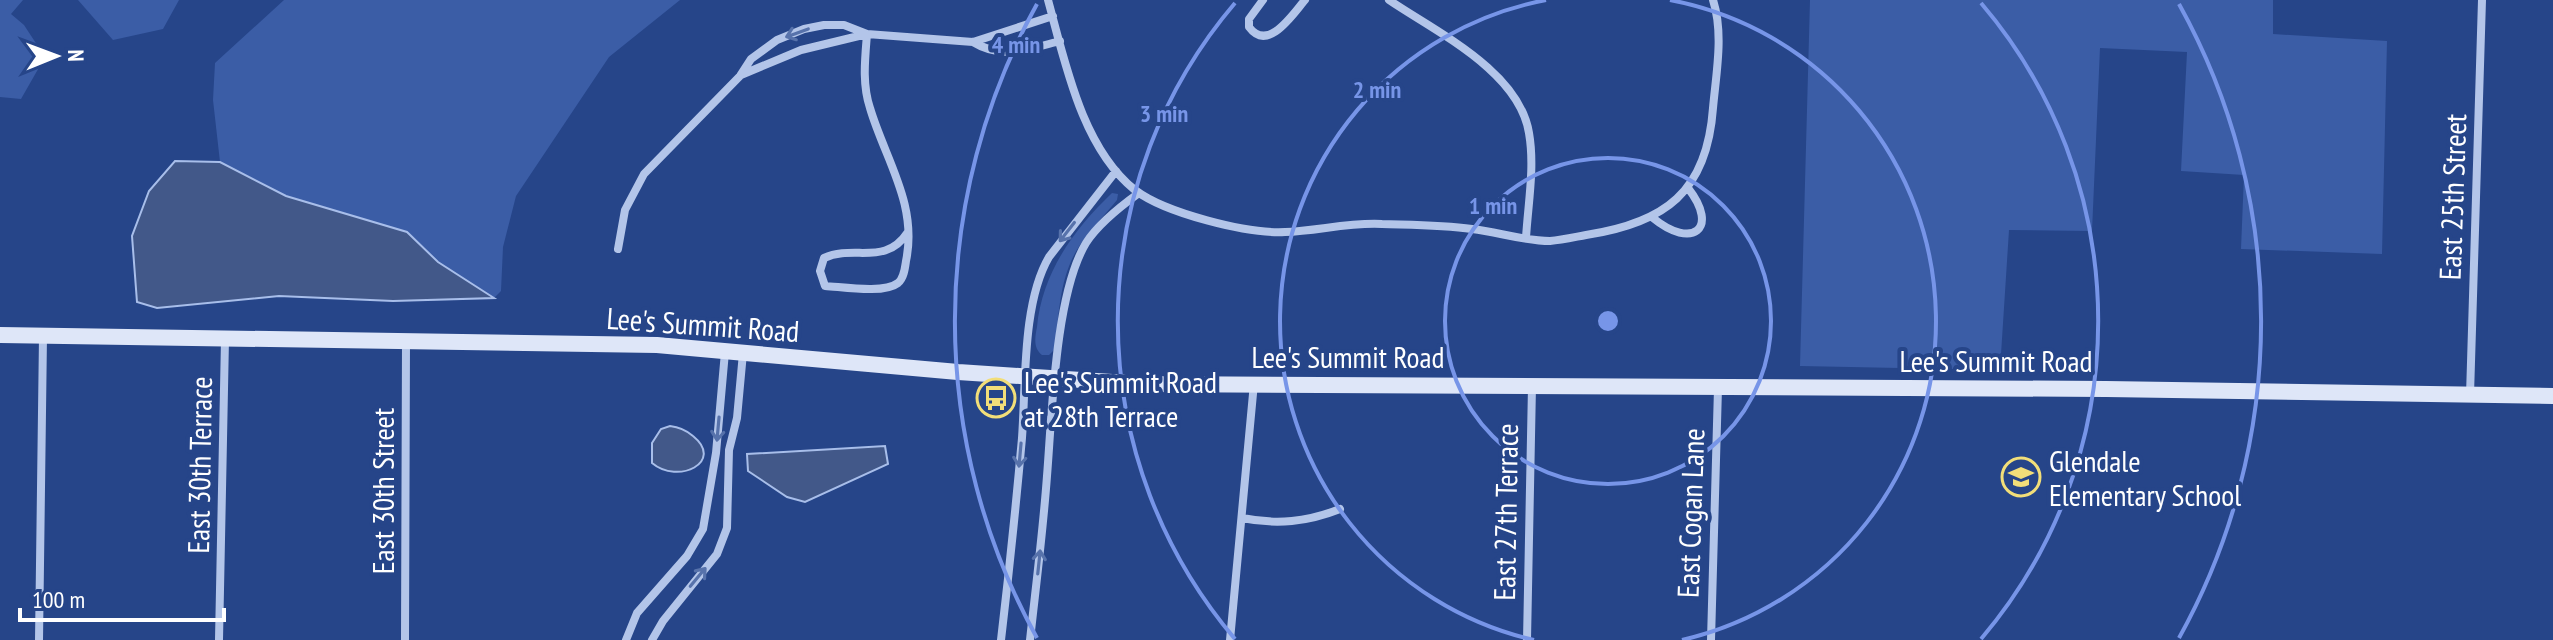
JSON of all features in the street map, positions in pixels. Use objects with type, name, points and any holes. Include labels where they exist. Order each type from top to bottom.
[{"type":"main road","name":"Lee's Summit Road","points":[[0,335],[657,345],[1143,384],[2553,396]]},
{"type":"street","points":[[1048,0],[1088,128],[1116,171],[1139,193],[1187,214],[1233,226],[1269,231],[1312,231],[1375,223],[1474,229],[1550,241],[1619,230],[1653,218],[1670,207],[1688,188],[1706,149],[1712,125],[1718,35],[1713,0]]},
{"type":"street","points":[[1263,0],[1249,19],[1249,27],[1256,35],[1264,36],[1276,33],[1305,0]]},
{"type":"street","points":[[1389,0],[1493,71],[1521,107],[1529,130],[1531,154],[1526,238]]},
{"type":"street","name":"East 25th Street","points":[[2470,395],[2482,0]]},
{"type":"street","points":[[973,42],[1053,16]]},
{"type":"street","points":[[618,249],[625,210],[644,174],[740,76],[751,59],[777,40],[804,29],[836,24],[867,34],[973,42],[997,52],[1014,53],[1060,41]]},
{"type":"street","points":[[740,76],[801,50],[867,34]]},
{"type":"street","points":[[867,34],[865,90],[900,182],[908,232],[909,250],[903,276],[896,285],[877,289],[825,286],[820,271],[824,258],[889,251],[908,232]]},
{"type":"street","points":[[1001,640],[1031,314],[1041,270],[1066,233],[1116,171]]},
{"type":"street","points":[[1653,218],[1680,234],[1697,232],[1701,227],[1701,214],[1697,200],[1688,188]]},
{"type":"street","points":[[1030,640],[1055,378],[1067,298],[1074,271],[1087,242],[1122,205],[1139,193]]},
{"type":"street","points":[[39,640],[43,336]]},
{"type":"street","name":"East 30th Terrace","points":[[219,640],[225,339]]},
{"type":"street","name":"East 30th Street","points":[[405,640],[406,342]]},
{"type":"street","points":[[626,640],[637,613],[687,556],[703,529],[716,453],[725,351]]},
{"type":"street","points":[[652,640],[663,621],[717,554],[727,528],[729,450],[737,418],[743,353]]},
{"type":"street","points":[[1230,640],[1254,383]]},
{"type":"street","name":"East 27th Terrace","points":[[1527,640],[1532,385]]},
{"type":"street","name":"East Cogan Lane","points":[[1711,640],[1718,387]]},
{"type":"street","points":[[1242,518],[1295,522],[1318,518],[1340,509]]},
{"type":"shaded area","points":[[0,0],[23,0],[11,14],[24,25],[45,57],[21,99],[0,97]]},
{"type":"shaded area","points":[[78,0],[179,0],[163,29],[113,40]]},
{"type":"shaded area","points":[[284,0],[680,0],[609,57],[516,196],[503,247],[501,291],[494,298],[438,262],[407,232],[286,196],[220,162],[213,100],[215,63]]},
{"type":"shaded area","points":[[1810,0],[2273,0],[2273,34],[2387,41],[2382,254],[2241,249],[2244,175],[2181,171],[2187,52],[2100,48],[2092,231],[2009,230],[2000,370],[1800,366]]},
{"type":"shaded area","points":[[175,161],[220,162],[286,196],[407,232],[438,262],[494,298],[393,301],[279,296],[157,308],[137,302],[132,236],[149,191]]},
{"type":"shaded area","points":[[1112,193],[1118,194],[1117,200],[1073,257],[1061,296],[1055,349],[1049,355],[1042,355],[1036,346],[1036,335],[1045,288],[1073,237]]},
{"type":"shaded area","points":[[670,426],[688,432],[701,446],[704,454],[694,468],[674,472],[652,463],[652,443],[661,429]]},
{"type":"shaded area","points":[[885,446],[888,464],[805,502],[787,497],[748,471],[747,454]]},
{"type":"place","name":"Lee's Summit Road at 28th Terrace","points":[[996,398]]},
{"type":"place","name":"Glendale Elementary School","points":[[2021,477]]}]
